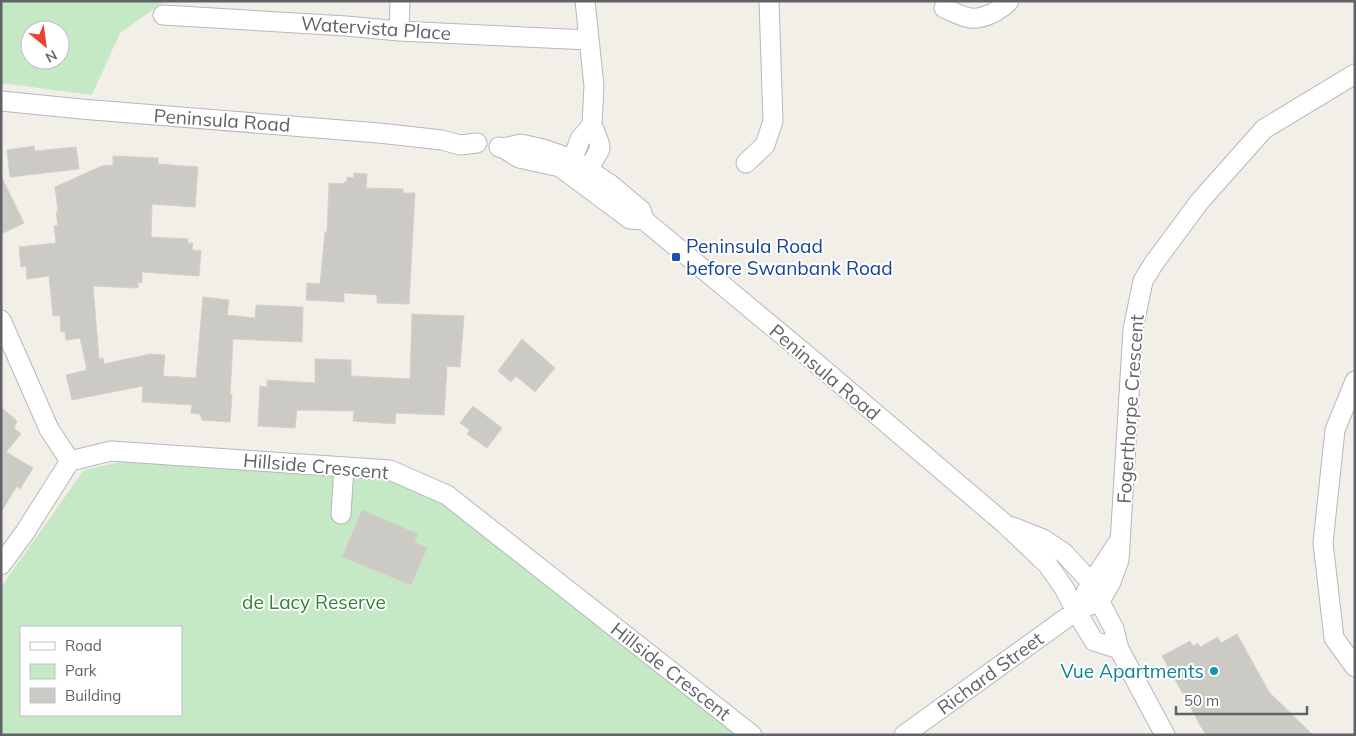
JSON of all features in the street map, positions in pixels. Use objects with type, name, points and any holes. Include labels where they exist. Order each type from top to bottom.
[{"type":"street","points":[[399,31],[400,1]]},
{"type":"street","points":[[578,171],[600,149],[592,125],[594,86],[585,1]]},
{"type":"street","points":[[746,163],[765,145],[773,120],[769,1]]},
{"type":"street","points":[[944,8],[967,19],[980,19],[1004,7],[1009,1]]},
{"type":"street","name":"Watervista Place","points":[[163,15],[399,31],[589,40]]},
{"type":"street","name":"Fogerthorpe Crescent","points":[[1100,600],[1111,582],[1119,560],[1133,328],[1143,281],[1200,201],[1264,129],[1355,74]]},
{"type":"street","name":"Peninsula Road","points":[[1,101],[379,132],[442,140],[460,145],[477,143],[503,148],[519,158],[578,171],[641,210],[644,220],[809,357],[1004,524],[1048,565],[1064,588],[1094,641],[1119,649]]},
{"type":"street","points":[[1,320],[49,430],[70,461],[1,566]]},
{"type":"street","points":[[1355,381],[1335,430],[1323,543],[1334,638],[1355,667]]},
{"type":"street","name":"Hillside Crescent","points":[[70,461],[112,451],[390,470],[447,495],[752,735]]},
{"type":"street","points":[[341,514],[344,467]]},
{"type":"street","name":"Peninsula Road","points":[[1004,524],[1043,539],[1064,553],[1090,584],[1114,629],[1119,649],[1165,735]]},
{"type":"street","points":[[1076,611],[1090,584],[1121,538]]},
{"type":"street","points":[[1076,611],[1100,600]]},
{"type":"street","name":"Richard Street","points":[[904,735],[1076,611]]},
{"type":"green space","points":[[1,1],[165,1],[120,33],[92,95],[1,83]]},
{"type":"green space","name":"de Lacy Reserve","points":[[125,461],[389,473],[417,482],[752,735],[1,735],[1,587],[84,470]]},
{"type":"building","points":[[34,146],[35,151],[76,147],[79,169],[10,177],[7,150]]},
{"type":"building","points":[[113,156],[158,158],[158,164],[198,167],[195,207],[152,204],[151,237],[188,239],[188,243],[193,243],[192,250],[201,251],[199,276],[142,272],[142,283],[138,282],[138,288],[93,286],[99,359],[103,358],[104,364],[150,354],[165,355],[163,376],[196,378],[203,297],[229,300],[227,315],[255,318],[256,305],[303,307],[302,342],[233,339],[230,422],[202,420],[200,414],[191,413],[192,405],[142,402],[143,386],[72,400],[66,375],[87,370],[80,338],[66,340],[65,332],[61,332],[60,316],[53,316],[49,276],[27,279],[26,266],[21,267],[19,247],[56,243],[54,226],[58,225],[56,212],[58,211],[55,187],[102,166],[113,165]]},
{"type":"building","points":[[354,173],[367,174],[366,188],[403,189],[403,193],[415,193],[409,304],[377,303],[377,295],[344,293],[344,302],[306,300],[307,283],[320,284],[325,232],[327,232],[329,183],[344,184],[344,182],[347,182],[347,177],[354,178]]},
{"type":"building","points":[[1,176],[24,223],[1,234]]},
{"type":"building","points":[[412,314],[464,316],[460,367],[447,366],[444,415],[396,413],[395,424],[353,421],[354,411],[297,410],[295,428],[258,426],[260,386],[267,387],[267,380],[315,383],[315,359],[351,360],[351,376],[410,379]]},
{"type":"building","points":[[522,339],[555,368],[535,392],[516,376],[511,382],[498,371]]},
{"type":"building","points":[[473,406],[502,428],[487,448],[467,434],[470,430],[460,423]]},
{"type":"building","points":[[1,407],[17,421],[14,428],[21,434],[6,452],[33,468],[20,489],[17,486],[1,512]]},
{"type":"building","points":[[362,510],[418,534],[414,542],[427,548],[411,585],[342,557]]},
{"type":"building","name":"Vue Apartments","points":[[1237,634],[1269,692],[1313,735],[1208,735],[1204,732],[1162,656],[1190,641],[1193,646],[1198,643],[1200,647],[1218,637],[1221,643]]},
{"type":"place","name":"Peninsula Road before Swanbank Road","points":[[676,257]]},
{"type":"place","name":"Vue Apartments","points":[[1214,671]]}]
